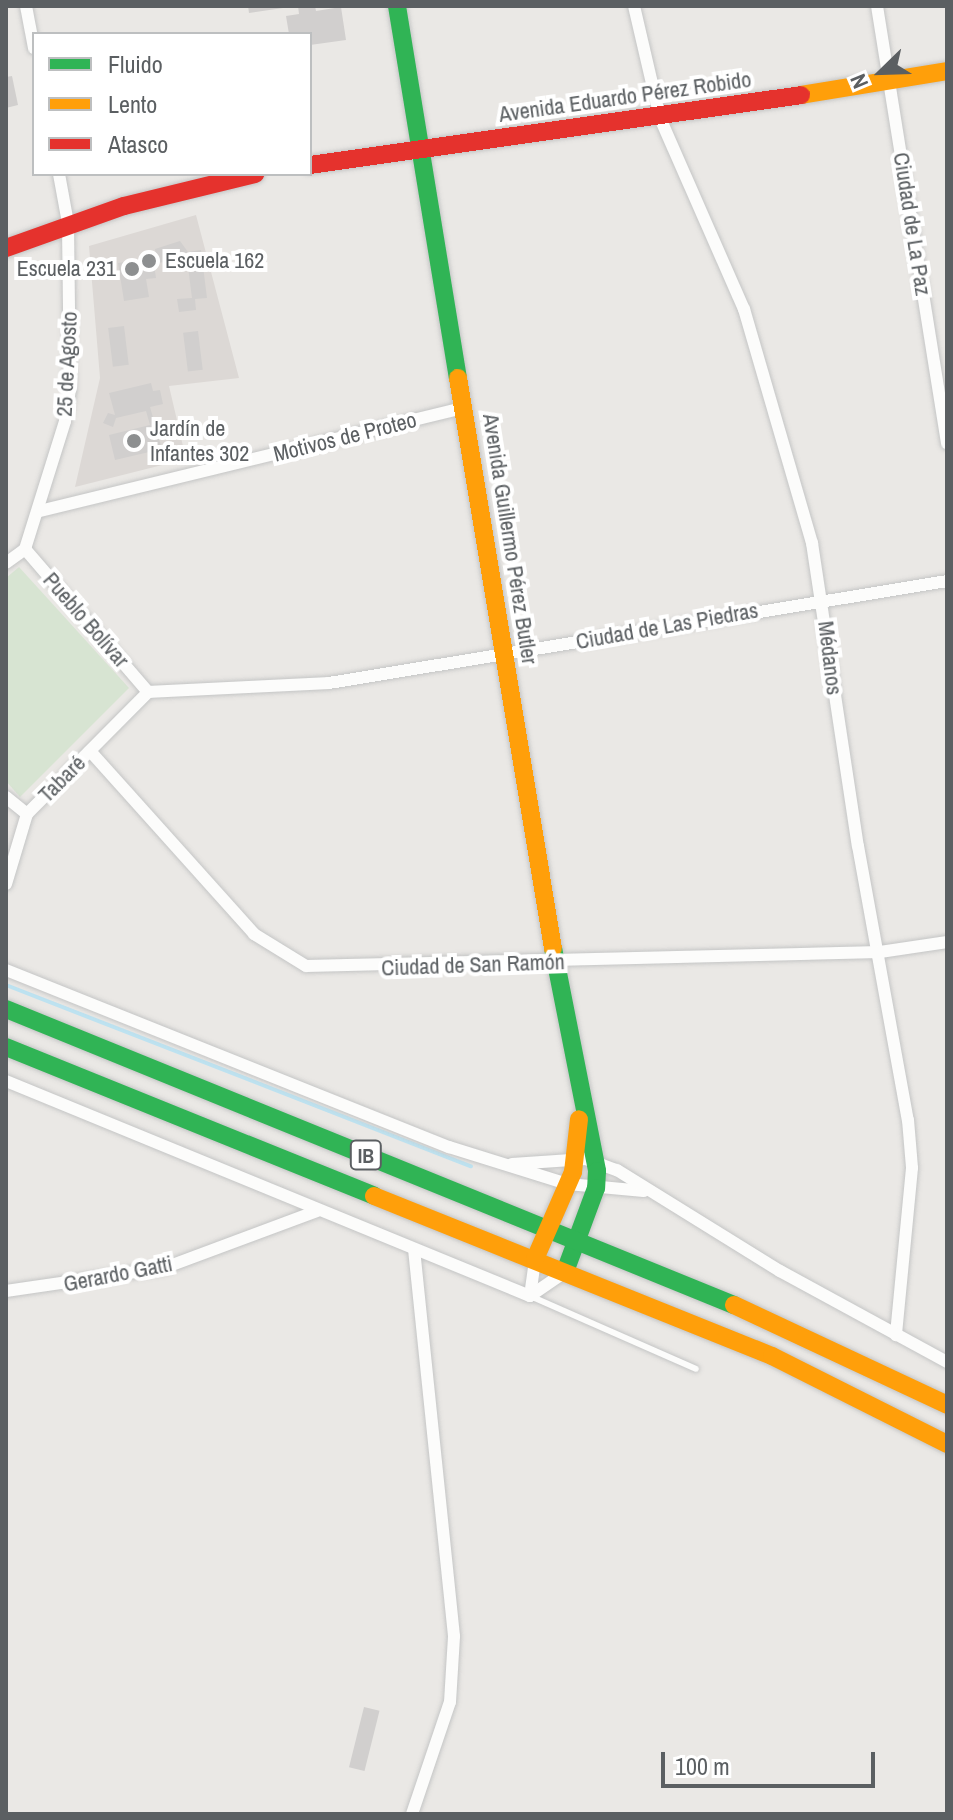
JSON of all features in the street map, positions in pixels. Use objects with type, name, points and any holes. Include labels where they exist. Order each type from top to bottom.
[{"type":"main road","name":"Avenida Guillermo Pérez Butler","points":[[397,6],[576,1080]]},
{"type":"main road","name":"Avenida Eduardo Pérez Robido","points":[[312,165],[660,118],[947,71]]},
{"type":"main road","points":[[6,248],[68,223],[247,176]]},
{"type":"main road","name":"IB","points":[[6,1009],[785,1326],[947,1405]]},
{"type":"main road","name":"IB","points":[[6,1047],[772,1356],[947,1444]]},
{"type":"main road","points":[[535,1259],[576,1161],[576,1080]]},
{"type":"main road","points":[[565,1272],[580,1241],[596,1188],[595,1161],[576,1080]]},
{"type":"street","points":[[26,6],[32,38]]},
{"type":"street","name":"Médanos","points":[[634,6],[660,118],[744,309],[800,490],[822,600],[845,768],[880,952],[912,1168],[896,1335]]},
{"type":"street","name":"Ciudad de La Paz","points":[[877,6],[947,443]]},
{"type":"street","name":"25 de Agosto","points":[[25,549],[40,511],[70,390],[68,223],[59,176]]},
{"type":"street","name":"Motivos de Proteo","points":[[40,511],[464,408]]},
{"type":"street","points":[[6,563],[25,549]]},
{"type":"street","name":"Pueblo Bolívar","points":[[25,549],[148,692]]},
{"type":"street","name":"Ciudad de Las Piedras","points":[[148,692],[329,683],[947,581]]},
{"type":"street","name":"Tabaré","points":[[6,884],[27,814],[148,692]]},
{"type":"street","name":"Ciudad de San Ramón","points":[[90,751],[254,934],[287,958],[327,969],[880,952],[947,942]]},
{"type":"street","points":[[6,797],[27,814]]},
{"type":"street","points":[[6,970],[435,1142],[568,1184],[644,1191]]},
{"type":"street","points":[[6,1081],[414,1252],[530,1296]]},
{"type":"street","points":[[512,1164],[595,1161],[617,1170],[644,1191],[947,1362]]},
{"type":"street","name":"Gerardo Gatti","points":[[6,1291],[164,1268],[317,1211]]},
{"type":"street","points":[[412,1814],[450,1702],[454,1636],[414,1252]]},
{"type":"street","points":[[530,1296],[535,1259]]},
{"type":"street","points":[[530,1296],[565,1272]]},
{"type":"lane","points":[[530,1296],[696,1369]]},
{"type":"shaded area","points":[[196,215],[239,378],[169,386],[186,459],[75,487],[100,378],[89,246]]},
{"type":"green space","points":[[19,567],[129,688],[20,797],[6,781],[6,578]]},
{"type":"building","points":[[248,6],[282,6],[283,8],[249,13]]},
{"type":"building","points":[[298,6],[315,6],[316,11],[341,7],[346,40],[312,45],[312,32],[289,32],[286,16],[299,14]]},
{"type":"building","points":[[12,76],[18,105],[6,108],[6,77]]},
{"type":"building","points":[[180,241],[188,252],[201,250],[207,298],[195,299],[196,310],[179,312],[177,299],[192,298],[187,259],[157,263],[155,249]]},
{"type":"building","points":[[153,258],[156,278],[146,279],[149,297],[124,301],[118,263]]},
{"type":"building","points":[[124,326],[129,365],[113,367],[108,328]]},
{"type":"building","points":[[198,331],[203,370],[188,372],[183,333]]},
{"type":"building","points":[[151,383],[153,391],[160,390],[163,404],[150,407],[162,449],[115,460],[109,435],[150,425],[146,411],[116,418],[113,427],[103,423],[108,413],[115,415],[109,393]]},
{"type":"building","points":[[364,1707],[380,1711],[365,1771],[349,1767]]},
{"type":"waterway","points":[[6,985],[471,1166]]},
{"type":"traffic: fast","points":[[397,6],[458,378]]},
{"type":"traffic: fast","points":[[553,948],[597,1171],[596,1188],[565,1272]]},
{"type":"traffic: fast","points":[[6,1009],[734,1305]]},
{"type":"traffic: fast","points":[[6,1047],[374,1196]]},
{"type":"traffic: slow","points":[[801,95],[947,71]]},
{"type":"traffic: slow","points":[[458,378],[553,948]]},
{"type":"traffic: slow","points":[[535,1259],[573,1172],[579,1119]]},
{"type":"traffic: slow","points":[[374,1196],[772,1356],[947,1444]]},
{"type":"traffic: slow","points":[[734,1305],[947,1405]]},
{"type":"traffic: jam","points":[[312,165],[801,95]]},
{"type":"traffic: jam","points":[[6,248],[124,206],[247,176]]},
{"type":"place","name":"Escuela 162","points":[[149,261]]},
{"type":"place","name":"Escuela 231","points":[[132,269]]},
{"type":"place","name":"Jardín de Infantes 302","points":[[134,441]]}]
